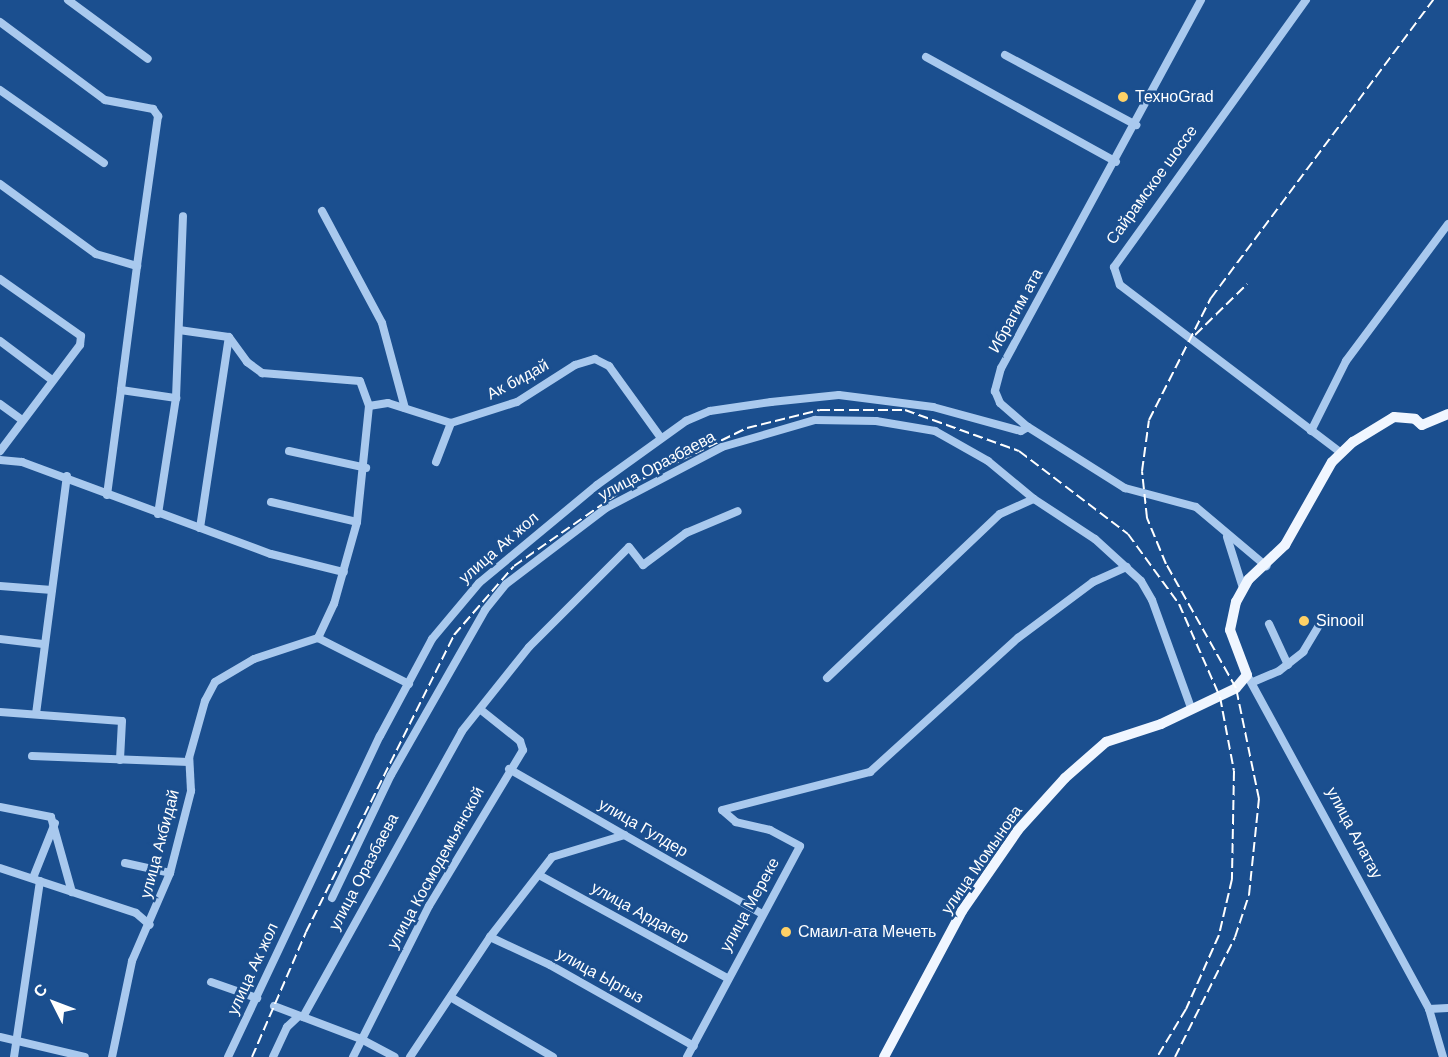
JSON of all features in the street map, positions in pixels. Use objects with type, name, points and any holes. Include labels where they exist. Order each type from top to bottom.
[{"type":"main road","points":[[1250,679],[1230,630],[1243,588],[1285,545],[1313,490],[1341,453],[1394,417],[1415,419],[1422,424],[1448,414]]},
{"type":"main road","name":"улица Момынова","points":[[884,1057],[962,911],[1018,830],[1065,778],[1106,742],[1130,737],[1236,688],[1250,679]]},
{"type":"street","points":[[68,0],[148,59]]},
{"type":"street","name":"Ибрагим ата","points":[[1201,0],[1116,162],[1001,368],[995,391],[1000,403],[1028,427],[1125,488],[1196,507],[1227,536],[1266,566]]},
{"type":"street","name":"Сайрамское шоссе","points":[[1306,0],[1114,267],[1120,285],[1341,453]]},
{"type":"street","points":[[0,22],[105,100],[153,109],[158,116],[107,495]]},
{"type":"street","points":[[1005,55],[1136,125]]},
{"type":"street","points":[[926,57],[1116,162]]},
{"type":"street","points":[[0,90],[104,163]]},
{"type":"street","points":[[0,184],[96,254],[137,266]]},
{"type":"street","points":[[322,211],[382,323],[405,408]]},
{"type":"street","points":[[158,514],[176,398],[183,216]]},
{"type":"street","points":[[1311,431],[1346,361],[1448,224]]},
{"type":"street","points":[[0,279],[81,336],[80,345],[21,419],[0,451]]},
{"type":"street","points":[[179,330],[229,337],[262,374],[356,380],[369,406],[366,464],[357,522],[344,572],[318,638],[409,684]]},
{"type":"street","points":[[200,528],[229,337]]},
{"type":"street","points":[[0,341],[52,380]]},
{"type":"street","name":"Ак бидай","points":[[451,423],[517,402],[584,361],[595,359],[609,366],[661,438]]},
{"type":"street","points":[[121,390],[176,398]]},
{"type":"street","name":"улица Ак жол","points":[[228,1057],[409,684],[448,615],[479,584],[661,438],[710,411],[839,395],[933,407],[1021,431],[1028,427]]},
{"type":"street","points":[[369,406],[388,403],[451,423],[436,462]]},
{"type":"street","points":[[0,404],[21,419]]},
{"type":"street","name":"улица Оразбаева","points":[[332,898],[391,775],[485,610],[506,584],[606,508],[722,447],[815,420],[876,421],[935,431],[988,461],[1034,499],[1095,539],[1127,567],[1152,600],[1191,708]]},
{"type":"street","points":[[289,451],[366,464]]},
{"type":"street","points":[[0,460],[22,462],[67,476],[107,495],[271,554],[344,572]]},
{"type":"street","points":[[36,714],[43,644],[67,476]]},
{"type":"street","points":[[827,678],[1000,514],[1034,499]]},
{"type":"street","points":[[271,502],[357,522]]},
{"type":"street","name":"улица Оразбаева","points":[[273,1057],[287,1028],[301,1016],[400,836],[462,731],[529,647],[629,547],[643,565],[686,533],[738,511]]},
{"type":"street","points":[[1227,536],[1243,588]]},
{"type":"street","name":"улица Мереке","points":[[687,1057],[727,978],[800,846],[771,830],[736,822],[722,810],[870,772],[1018,638],[1093,582],[1127,567]]},
{"type":"street","points":[[0,586],[52,590]]},
{"type":"street","points":[[1250,679],[1288,665],[1303,652],[1321,622]]},
{"type":"street","points":[[1269,624],[1288,665]]},
{"type":"street","name":"улица Акбидай","points":[[112,1057],[132,961],[150,924],[170,873],[191,791],[189,762],[204,701],[215,682],[254,659],[318,638]]},
{"type":"street","points":[[0,639],[43,644]]},
{"type":"street","name":"улица Алатау","points":[[1250,679],[1429,1009],[1443,1057]]},
{"type":"street","name":"улица Космодемьянской","points":[[353,1057],[429,906],[523,750],[520,741],[481,710]]},
{"type":"street","points":[[0,712],[122,721],[120,760]]},
{"type":"street","points":[[32,756],[189,762]]},
{"type":"street","name":"улица Гулдер","points":[[510,769],[762,914]]},
{"type":"street","points":[[0,807],[46,815],[55,823],[72,892]]},
{"type":"street","points":[[14,1057],[18,1043],[36,879],[55,823]]},
{"type":"street","points":[[410,1057],[452,998],[490,938],[539,875],[561,852],[625,836]]},
{"type":"street","points":[[125,863],[170,873]]},
{"type":"street","points":[[0,868],[136,913],[150,924]]},
{"type":"street","name":"улица Ардагер","points":[[539,875],[727,978]]},
{"type":"street","name":"улица Ыргыз","points":[[490,938],[550,965],[694,1046]]},
{"type":"street","points":[[211,982],[257,998]]},
{"type":"street","points":[[452,998],[553,1057]]},
{"type":"street","points":[[274,1006],[361,1039],[395,1057]]},
{"type":"street","points":[[1429,1009],[1448,1008]]},
{"type":"street","points":[[0,1037],[85,1057]]},
{"type":"railway","points":[[1175,1057],[1235,937],[1249,895],[1259,799],[1236,688],[1166,564],[1147,518],[1142,471],[1149,420],[1211,298],[1433,0]]},
{"type":"railway","points":[[1195,335],[1247,284]]},
{"type":"railway","points":[[252,1057],[306,932],[454,635],[514,566],[630,485],[747,428],[820,410],[905,410],[1019,451],[1128,534],[1179,604],[1220,697],[1234,771],[1232,879],[1219,935],[1186,1009],[1157,1057]]},
{"type":"place","name":"ТехноGrad","points":[[1123,97]]},
{"type":"place","name":"Sinooil","points":[[1304,621]]},
{"type":"place","name":"Смаил-ата Мечеть","points":[[786,932]]}]
